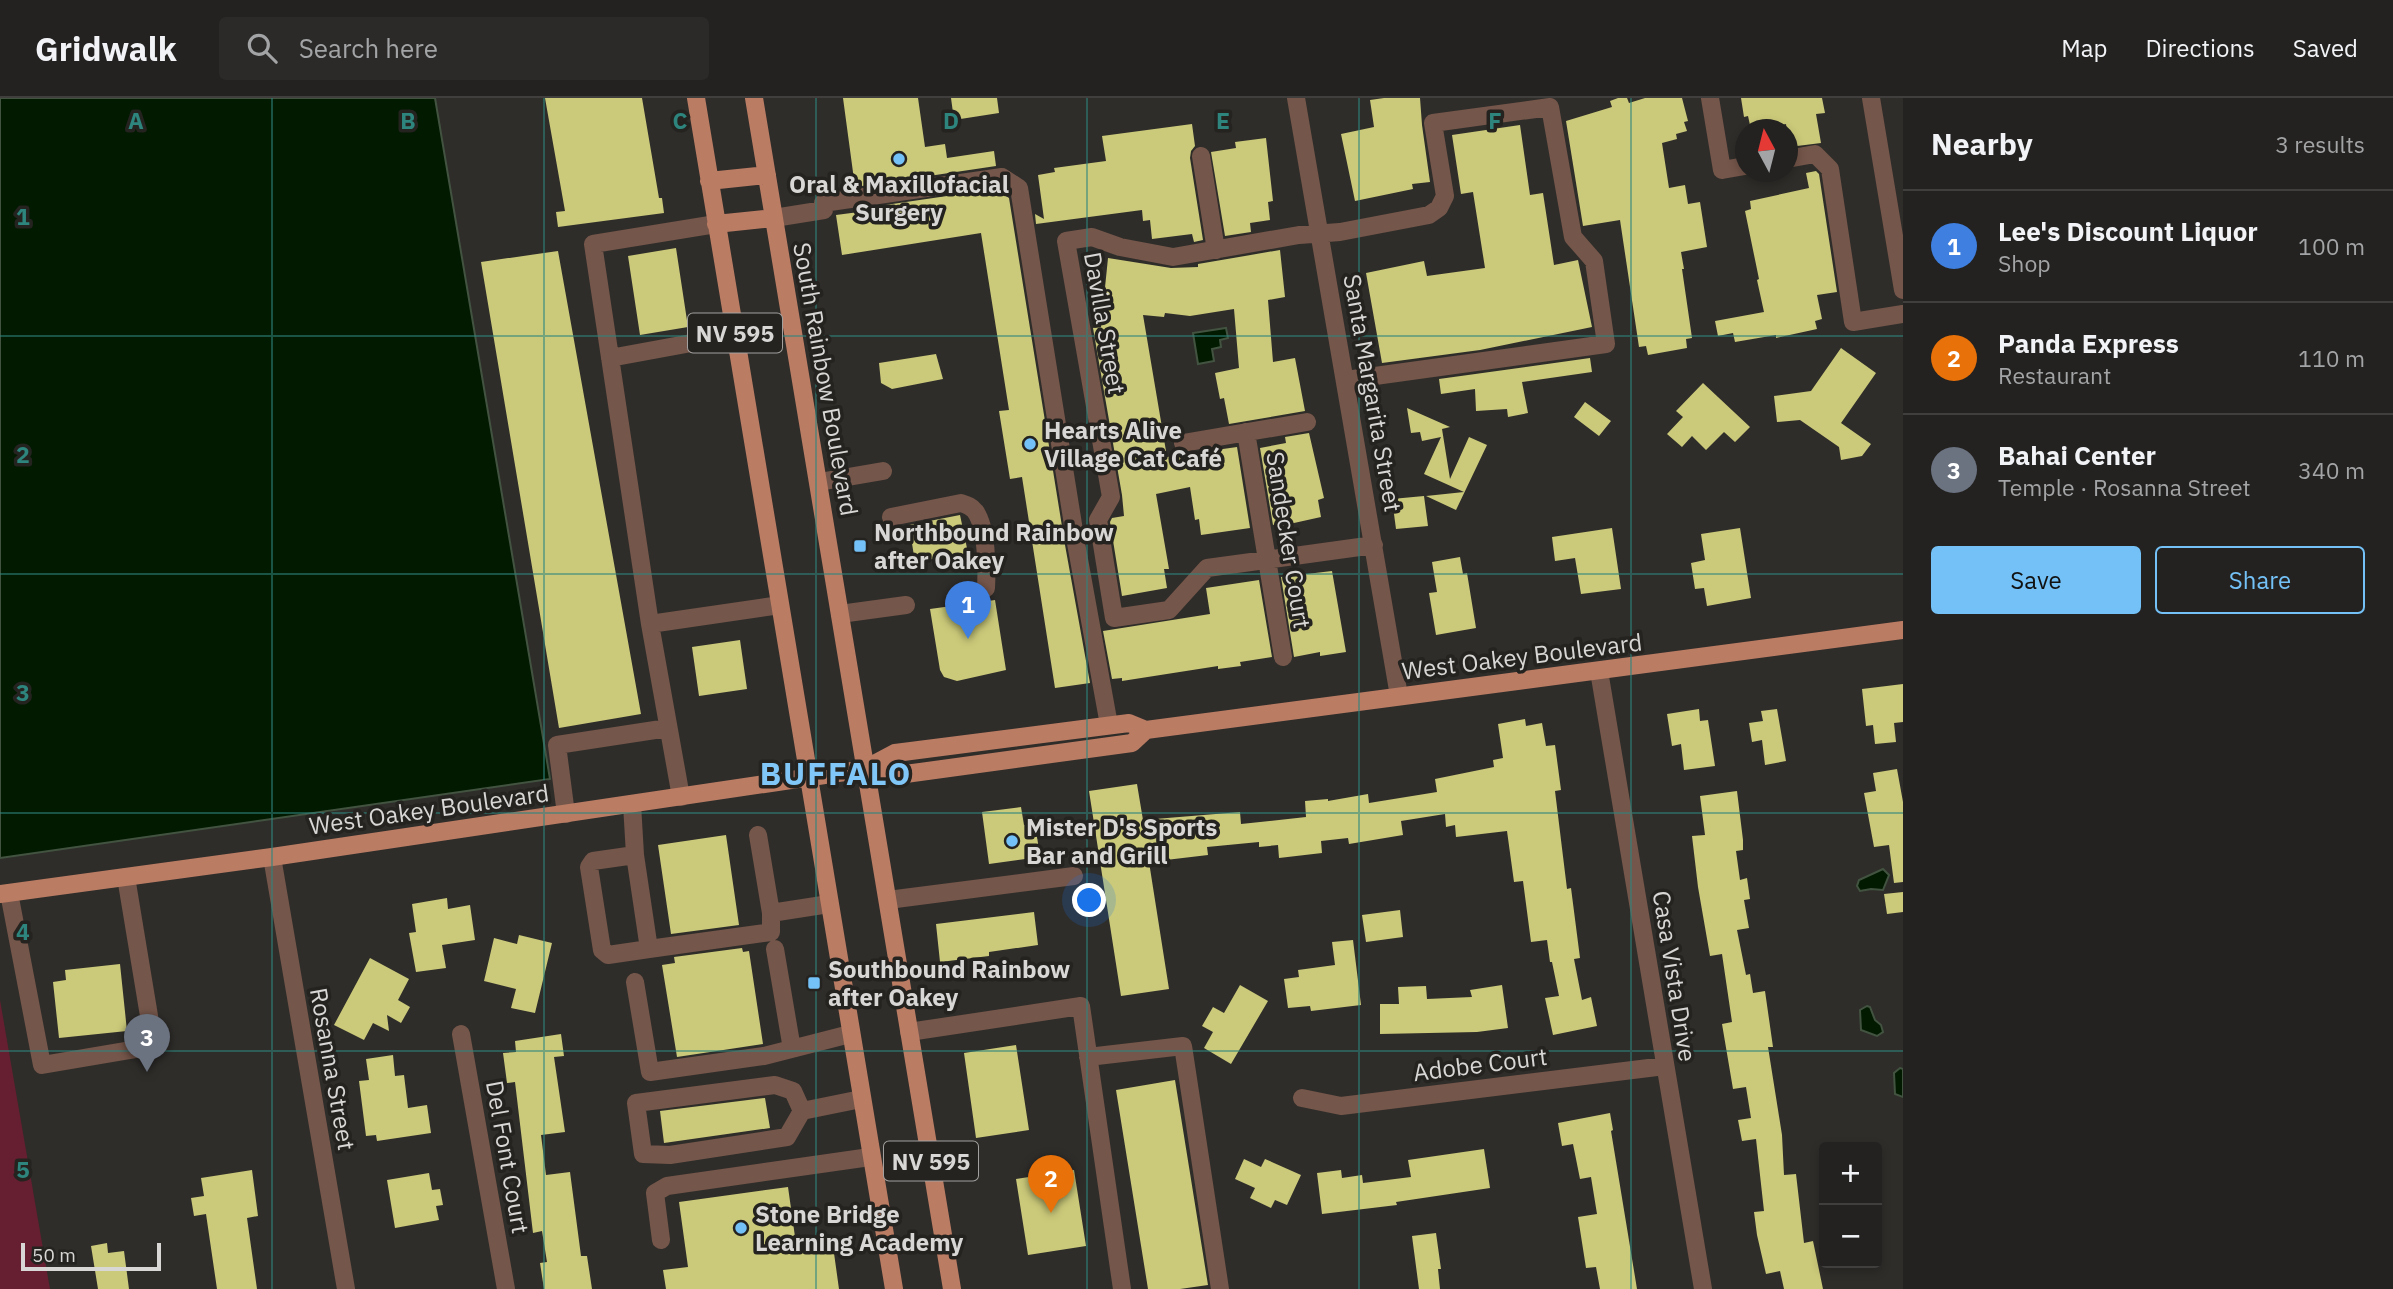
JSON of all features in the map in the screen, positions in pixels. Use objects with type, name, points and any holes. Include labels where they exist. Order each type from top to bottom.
[{"type":"main road","name":"NV 595","points":[[696,98],[894,1289]]},
{"type":"main road","name":"South Rainbow Boulevard","points":[[754,98],[952,1289]]},
{"type":"main road","points":[[709,181],[767,175]]},
{"type":"main road","points":[[716,224],[774,218]]},
{"type":"main road","name":"West Oakey Boulevard","points":[[4,893],[272,857],[866,768],[895,753],[1129,723],[1146,730],[1903,629]]},
{"type":"main road","name":"West Oakey Boulevard","points":[[866,768],[898,775],[1046,755],[1132,743],[1146,730]]},
{"type":"street","name":"Santa Margarita Street","points":[[1296,98],[1399,696]]},
{"type":"street","points":[[1710,98],[1722,170],[1735,168]]},
{"type":"street","points":[[1871,98],[1903,290]]},
{"type":"street","points":[[1201,156],[1216,250],[1340,232],[1429,215],[1439,208],[1445,196],[1433,124],[1550,107],[1573,237],[1594,261],[1606,344],[1346,380]]},
{"type":"street","points":[[1798,157],[1815,154],[1830,169],[1853,322],[1903,314]]},
{"type":"street","points":[[774,218],[824,210],[823,203],[1002,177],[1019,188],[1076,543],[1109,726]]},
{"type":"street","points":[[681,797],[650,624],[593,244],[716,224]]},
{"type":"street","name":"Davilla Street","points":[[1216,250],[1173,257],[1120,247],[1092,237],[1066,241],[1111,497],[1098,520],[1114,618],[1169,610],[1207,568],[1269,560]]},
{"type":"street","points":[[610,358],[735,335]]},
{"type":"street","name":"Sandecker Court","points":[[1183,443],[1307,422]]},
{"type":"street","name":"Sandecker Court","points":[[1246,432],[1283,657]]},
{"type":"street","points":[[819,482],[883,471]]},
{"type":"street","points":[[891,517],[961,503],[970,506],[977,513],[980,522],[987,565],[986,588]]},
{"type":"street","points":[[1269,560],[1374,545]]},
{"type":"street","points":[[650,624],[780,605]]},
{"type":"street","points":[[841,614],[906,605]]},
{"type":"street","name":"Casa Vista Drive","points":[[1599,671],[1703,1289]]},
{"type":"street","points":[[566,814],[557,745],[668,728]]},
{"type":"street","points":[[632,804],[635,855],[649,949]]},
{"type":"street","points":[[635,855],[593,861],[589,867],[602,950],[608,955],[771,932],[771,913],[758,835]]},
{"type":"street","name":"Rosanna Street","points":[[272,857],[346,1289]]},
{"type":"street","points":[[888,900],[1073,876]]},
{"type":"street","points":[[4,893],[43,1065],[154,1045],[126,877]]},
{"type":"street","points":[[771,913],[829,904]]},
{"type":"street","points":[[775,949],[792,1049]]},
{"type":"street","points":[[635,982],[650,1072],[764,1056],[850,1034]]},
{"type":"street","points":[[909,1032],[1081,1006],[1122,1289]]},
{"type":"street","name":"Del Font Court","points":[[461,1034],[506,1289]]},
{"type":"street","points":[[1088,1057],[1183,1046],[1220,1289]]},
{"type":"street","name":"Adobe Court","points":[[1301,1098],[1342,1106],[1665,1066]]},
{"type":"street","points":[[802,1111],[793,1091],[775,1084],[636,1103],[643,1154],[670,1155],[787,1136],[802,1111],[861,1099]]},
{"type":"street","points":[[661,1240],[655,1193],[667,1186],[870,1157]]},
{"type":"shaded area","points":[[0,98],[435,98],[550,779],[0,858]]},
{"type":"shaded area","points":[[1226,328],[1228,338],[1220,340],[1221,347],[1212,349],[1214,361],[1198,364],[1193,333]]},
{"type":"shaded area","points":[[1883,869],[1889,875],[1883,890],[1860,891],[1857,886],[1859,880]]},
{"type":"shaded area","points":[[0,1000],[50,1289],[0,1289]]},
{"type":"shaded area","points":[[1867,1006],[1881,1025],[1883,1032],[1877,1036],[1861,1030],[1860,1010]]},
{"type":"shaded area","points":[[1900,1068],[1903,1069],[1903,1097],[1895,1094],[1894,1073]]},
{"type":"building","points":[[545,98],[642,98],[664,213],[558,227],[556,212],[565,211]]},
{"type":"building","points":[[843,98],[918,98],[925,147],[945,144],[947,158],[994,151],[996,166],[855,187]]},
{"type":"building","points":[[951,98],[997,98],[999,113],[954,120]]},
{"type":"building","points":[[1420,98],[1430,182],[1412,184],[1413,189],[1355,201],[1341,134],[1374,127],[1370,100]]},
{"type":"building","points":[[1627,98],[1629,103],[1645,98],[1682,98],[1688,121],[1684,122],[1687,131],[1676,134],[1677,139],[1662,143],[1669,188],[1685,185],[1688,204],[1700,202],[1707,247],[1681,252],[1692,338],[1686,339],[1687,348],[1648,355],[1646,346],[1639,347],[1620,220],[1583,226],[1566,121],[1612,107],[1610,101]]},
{"type":"building","points":[[1741,98],[1822,98],[1825,113],[1816,114],[1821,143],[1798,146],[1798,119],[1744,117]]},
{"type":"building","points":[[1192,124],[1195,146],[1190,158],[1203,240],[1194,242],[1192,234],[1152,239],[1150,220],[1143,221],[1142,210],[1036,224],[1035,214],[1044,219],[1038,175],[1055,172],[1054,168],[1106,161],[1102,136]]},
{"type":"building","points":[[1520,125],[1530,195],[1543,193],[1554,265],[1578,260],[1592,327],[1480,350],[1382,363],[1366,273],[1424,261],[1427,276],[1485,268],[1473,192],[1461,194],[1452,135]]},
{"type":"building","points":[[1266,138],[1273,201],[1268,202],[1270,220],[1250,223],[1251,232],[1225,236],[1211,152],[1236,148],[1235,142]]},
{"type":"building","points":[[1816,171],[1819,174],[1837,292],[1817,295],[1822,319],[1815,321],[1817,329],[1776,338],[1776,335],[1735,342],[1733,333],[1718,336],[1715,321],[1764,312],[1745,211],[1751,209],[1750,201],[1809,188],[1806,173]]},
{"type":"building","name":"Hearts Alive Village Cat Café","points":[[995,189],[1009,198],[1090,683],[1055,688],[1022,477],[1010,479],[999,411],[1009,410],[981,233],[842,255],[836,215],[859,212],[858,209]]},
{"type":"building","points":[[676,248],[688,327],[640,335],[628,256]]},
{"type":"building","points":[[1280,250],[1285,297],[1268,300],[1273,362],[1295,358],[1305,411],[1229,424],[1215,373],[1239,368],[1234,309],[1190,316],[1165,313],[1164,317],[1143,315],[1167,457],[1237,447],[1250,528],[1201,535],[1199,519],[1195,520],[1190,487],[1156,494],[1169,569],[1164,569],[1167,588],[1122,596],[1110,522],[1112,518],[1124,516],[1122,495],[1093,328],[1101,327],[1108,258],[1171,268],[1198,267],[1198,264]]},
{"type":"building","points":[[558,251],[641,714],[559,728],[481,262]]},
{"type":"building","points":[[1841,348],[1876,373],[1841,423],[1871,444],[1862,456],[1841,460],[1839,447],[1800,420],[1777,422],[1774,396],[1811,391]]},
{"type":"building","points":[[936,354],[943,379],[892,389],[881,383],[879,363]]},
{"type":"building","points":[[1590,358],[1592,372],[1522,382],[1528,413],[1508,417],[1507,409],[1476,411],[1475,389],[1441,394],[1439,379]]},
{"type":"building","points":[[1703,383],[1750,427],[1735,442],[1724,432],[1706,450],[1692,436],[1682,447],[1667,434],[1683,417],[1676,411]]},
{"type":"building","points":[[1585,402],[1611,421],[1599,436],[1574,417]]},
{"type":"building","points":[[1407,408],[1450,427],[1442,429],[1450,479],[1469,437],[1487,445],[1456,510],[1426,496],[1464,492],[1424,474],[1441,437],[1422,441],[1420,432],[1411,433]]},
{"type":"building","points":[[1309,433],[1324,498],[1318,500],[1321,517],[1276,527],[1276,524],[1273,525],[1260,448],[1286,443],[1285,437]]},
{"type":"building","points":[[1424,496],[1428,526],[1396,529],[1392,499]]},
{"type":"building","points":[[960,515],[968,553],[915,562],[909,525]]},
{"type":"building","points":[[1612,528],[1621,589],[1581,594],[1575,558],[1555,561],[1552,537]]},
{"type":"building","points":[[1740,528],[1751,598],[1707,606],[1704,588],[1695,589],[1691,563],[1705,560],[1701,534]]},
{"type":"building","points":[[1460,557],[1463,574],[1467,573],[1476,628],[1436,635],[1429,593],[1437,592],[1432,562]]},
{"type":"building","points":[[1332,571],[1346,652],[1320,656],[1320,652],[1294,657],[1281,577]]},
{"type":"building","points":[[1259,580],[1272,657],[1240,662],[1241,666],[1218,669],[1218,666],[1122,681],[1122,678],[1112,679],[1103,631],[1210,614],[1206,588]]},
{"type":"building","points":[[995,600],[1006,670],[957,681],[944,677],[940,670],[930,609]]},
{"type":"building","points":[[740,640],[747,689],[699,696],[692,647]]},
{"type":"building","points":[[1903,684],[1903,722],[1894,723],[1896,742],[1875,744],[1873,725],[1866,726],[1862,689]]},
{"type":"building","points":[[1699,709],[1700,721],[1708,720],[1715,766],[1684,770],[1681,744],[1672,746],[1667,714]]},
{"type":"building","points":[[1777,709],[1786,761],[1765,765],[1762,740],[1752,742],[1749,723],[1763,721],[1761,711]]},
{"type":"building","points":[[1525,719],[1526,726],[1542,723],[1546,746],[1555,745],[1561,790],[1555,791],[1567,889],[1571,888],[1580,958],[1574,959],[1582,1000],[1591,997],[1597,1026],[1553,1035],[1545,998],[1559,996],[1552,962],[1547,940],[1531,942],[1523,881],[1514,882],[1507,831],[1456,837],[1455,825],[1446,827],[1445,814],[1401,821],[1403,835],[1349,844],[1348,838],[1321,841],[1322,853],[1279,858],[1278,845],[1259,847],[1259,842],[1207,847],[1208,855],[1149,862],[1169,989],[1121,996],[1089,791],[1137,784],[1143,820],[1240,812],[1241,824],[1306,817],[1305,801],[1328,801],[1368,794],[1369,803],[1437,792],[1435,779],[1494,767],[1493,760],[1503,758],[1498,724]]},
{"type":"building","points":[[1897,769],[1903,802],[1903,882],[1894,883],[1889,845],[1874,847],[1864,793],[1876,791],[1873,773]]},
{"type":"building","points":[[1737,791],[1743,850],[1736,851],[1740,880],[1747,878],[1750,899],[1744,900],[1749,928],[1737,930],[1746,975],[1750,974],[1753,993],[1765,991],[1773,1047],[1768,1047],[1782,1135],[1784,1175],[1796,1174],[1804,1243],[1813,1241],[1823,1289],[1784,1289],[1780,1271],[1766,1274],[1757,1235],[1754,1212],[1764,1211],[1756,1139],[1742,1141],[1738,1120],[1751,1118],[1746,1087],[1733,1089],[1722,1024],[1732,1022],[1722,954],[1710,956],[1692,836],[1705,835],[1700,796]]},
{"type":"building","name":"Mister D's Sports Bar and Grill","points":[[1021,807],[1024,825],[1035,823],[1040,857],[989,864],[982,812]]},
{"type":"building","points":[[726,835],[739,925],[671,934],[658,845]]},
{"type":"building","points":[[1903,892],[1903,912],[1887,914],[1884,894]]},
{"type":"building","points":[[447,898],[448,909],[470,905],[475,940],[442,945],[446,968],[416,972],[409,933],[416,932],[412,904]]},
{"type":"building","points":[[1400,910],[1403,937],[1366,942],[1362,915]]},
{"type":"building","points":[[1034,912],[1038,945],[989,952],[989,956],[940,962],[936,924]]},
{"type":"building","points":[[519,935],[552,943],[535,1013],[511,1008],[516,989],[484,981],[494,938],[517,944]]},
{"type":"building","points":[[1353,940],[1361,1005],[1311,1011],[1310,1006],[1288,1008],[1284,979],[1299,977],[1298,970],[1335,965],[1332,942]]},
{"type":"building","points":[[742,948],[743,952],[749,951],[763,1044],[677,1057],[662,965],[675,963],[674,957]]},
{"type":"building","points":[[370,958],[409,979],[398,1000],[410,1007],[401,1023],[387,1015],[389,1031],[373,1023],[364,1040],[334,1025]]},
{"type":"building","points":[[120,964],[127,1031],[59,1038],[53,982],[66,980],[65,970]]},
{"type":"building","points":[[1240,985],[1268,1001],[1231,1064],[1204,1048],[1213,1032],[1202,1026],[1213,1007],[1224,1013]]},
{"type":"building","points":[[1502,985],[1508,1028],[1477,1032],[1380,1034],[1380,1004],[1399,1004],[1398,987],[1426,986],[1427,999],[1472,997],[1470,990]]},
{"type":"building","points":[[561,1034],[564,1056],[554,1057],[565,1132],[541,1135],[546,1175],[570,1172],[581,1256],[587,1256],[592,1289],[544,1289],[540,1263],[547,1262],[542,1231],[533,1233],[515,1082],[507,1083],[503,1053],[516,1052],[515,1041]]},
{"type":"building","points":[[1016,1045],[1029,1130],[976,1138],[964,1053]]},
{"type":"building","points":[[393,1055],[395,1076],[404,1075],[408,1108],[427,1105],[431,1133],[377,1141],[376,1135],[366,1136],[359,1081],[369,1080],[366,1059]]},
{"type":"building","points":[[1175,1080],[1208,1285],[1180,1289],[1148,1289],[1116,1090]]},
{"type":"building","points":[[765,1098],[770,1128],[664,1143],[660,1111]]},
{"type":"building","points":[[1610,1113],[1637,1289],[1600,1289],[1596,1267],[1586,1268],[1578,1217],[1597,1214],[1591,1177],[1580,1179],[1573,1144],[1562,1146],[1558,1123]]},
{"type":"building","points":[[1484,1149],[1490,1188],[1396,1202],[1397,1205],[1322,1214],[1317,1173],[1341,1170],[1342,1178],[1362,1175],[1363,1183],[1411,1177],[1408,1160]]},
{"type":"building","points":[[1244,1159],[1261,1167],[1265,1159],[1301,1175],[1287,1205],[1275,1200],[1271,1208],[1250,1198],[1255,1188],[1235,1179]]},
{"type":"building","points":[[252,1170],[258,1216],[247,1218],[257,1289],[217,1289],[206,1214],[194,1216],[191,1198],[204,1196],[201,1178]]},
{"type":"building","points":[[1074,1170],[1086,1246],[1028,1255],[1016,1179]]},
{"type":"building","points":[[429,1173],[432,1190],[440,1189],[443,1205],[436,1206],[439,1220],[395,1228],[387,1180]]},
{"type":"building","points":[[788,1187],[797,1251],[833,1246],[839,1289],[666,1289],[663,1270],[688,1267],[679,1202]]},
{"type":"building","points":[[1436,1233],[1441,1269],[1438,1269],[1440,1289],[1419,1289],[1412,1236]]},
{"type":"building","points":[[107,1243],[108,1253],[124,1251],[129,1289],[98,1289],[91,1246]]},
{"type":"place","name":"Oral & Maxillofacial Surgery","points":[[899,159]]},
{"type":"place","name":"Hearts Alive Village Cat Café","points":[[1030,444]]},
{"type":"place","name":"Northbound Rainbow after Oakey","points":[[860,546]]},
{"type":"place","name":"Lee's Discount Liquor","points":[[968,639]]},
{"type":"place","name":"Mister D's Sports Bar and Grill","points":[[1012,841]]},
{"type":"place","name":"Southbound Rainbow after Oakey","points":[[814,983]]},
{"type":"place","name":"Bahai Center","points":[[147,1072]]},
{"type":"place","name":"Panda Express","points":[[1051,1213]]},
{"type":"place","name":"Stone Bridge Learning Academy","points":[[741,1228]]},
{"type":"district","name":"BUFFALO","points":[[836,773]]}]
